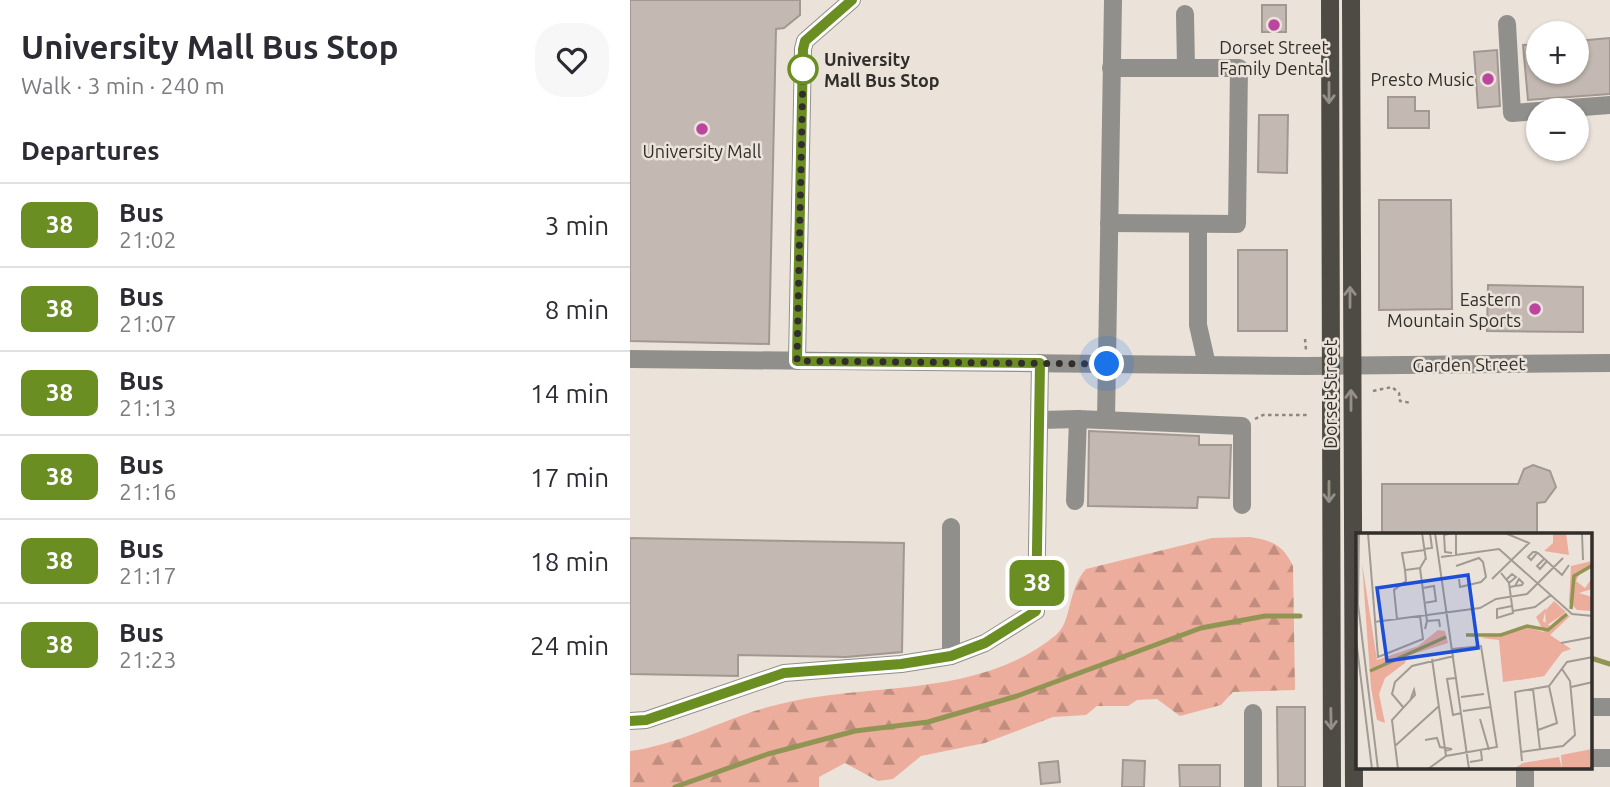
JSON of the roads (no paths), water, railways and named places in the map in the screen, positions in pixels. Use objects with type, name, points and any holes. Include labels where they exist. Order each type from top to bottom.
[{"type":"main road","name":"Dorset Street","points":[[1330,0],[1328,366],[1332,787]]},
{"type":"main road","name":"Dorset Street","points":[[1351,0],[1351,365],[1356,755],[1354,787]]},
{"type":"street","points":[[797,361],[803,49],[805,41],[852,0]]},
{"type":"street","points":[[1105,420],[1113,0]]},
{"type":"street","points":[[1185,14],[1186,68]]},
{"type":"street","points":[[1507,24],[1512,113],[1526,112]]},
{"type":"street","points":[[1109,223],[1237,224],[1239,68],[1111,68]]},
{"type":"street","points":[[1589,107],[1610,105]]},
{"type":"street","points":[[1198,224],[1198,325],[1207,365]]},
{"type":"street","name":"Garden Street","points":[[630,359],[1328,366],[1610,363]]},
{"type":"street","points":[[630,721],[646,720],[784,673],[901,664],[951,656],[985,643],[1036,611],[1040,363]]},
{"type":"street","points":[[1041,420],[1078,419],[1242,426],[1242,505]]},
{"type":"street","points":[[1075,501],[1078,419]]},
{"type":"street","points":[[951,527],[951,656]]},
{"type":"street","points":[[1592,707],[1610,707]]},
{"type":"street","points":[[1253,713],[1254,787]]},
{"type":"street","points":[[1332,755],[1356,755]]},
{"type":"street","points":[[1592,758],[1610,758]]},
{"type":"waterway","points":[[675,787],[768,754],[855,731],[928,722],[1017,696],[1201,628],[1265,616],[1300,616]]},
{"type":"waterway","points":[[1592,658],[1610,664]]},
{"type":"place","name":"Dorset Street Family Dental","points":[[1274,25]]},
{"type":"place","name":"University Mall Bus Stop","points":[[803,69]]},
{"type":"place","name":"Presto Music","points":[[1488,79]]},
{"type":"place","name":"University Mall","points":[[702,129]]},
{"type":"place","name":"Eastern Mountain Sports","points":[[1535,309]]}]
